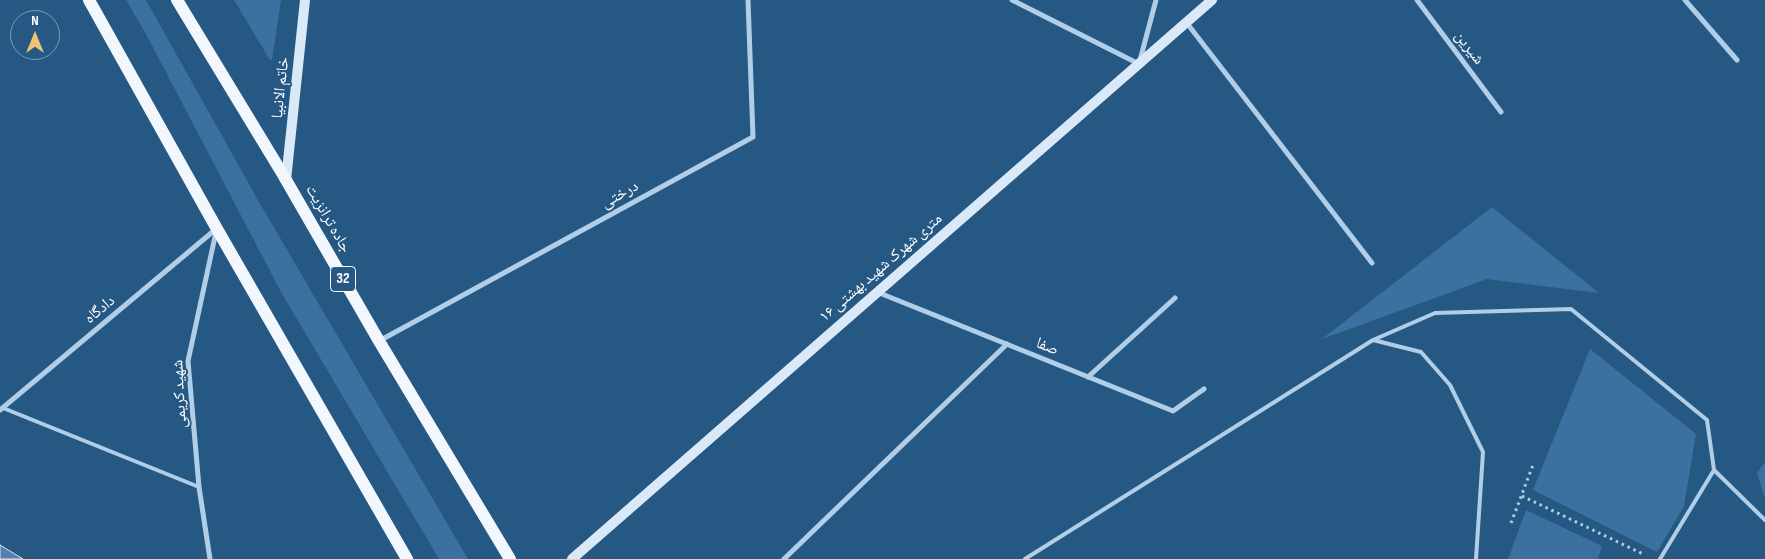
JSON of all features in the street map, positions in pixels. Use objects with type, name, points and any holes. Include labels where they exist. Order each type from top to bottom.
[{"type":"main road","points":[[89,0],[217,229],[407,559]]},
{"type":"main road","name":"جاده ترانزیت","points":[[177,0],[286,180],[379,341],[510,559]]},
{"type":"street","name":"خاتم الانبیا","points":[[286,180],[305,0]]},
{"type":"street","name":"درختی","points":[[379,341],[753,137],[748,0]]},
{"type":"street","points":[[1012,0],[1138,64],[1156,0]]},
{"type":"street","name":"۱۶ متری شهرک شهيد بهشتی","points":[[572,559],[1212,0]]},
{"type":"street","name":"شیرین","points":[[1417,0],[1501,112]]},
{"type":"street","points":[[1685,0],[1737,60]]},
{"type":"street","points":[[1186,22],[1372,263]]},
{"type":"street","name":"دادگاه","points":[[1,409],[217,229]]},
{"type":"street","name":"شهید کریمی","points":[[210,559],[199,487],[188,361],[217,229]]},
{"type":"street","name":"صفا","points":[[876,292],[1173,411],[1204,389]]},
{"type":"street","points":[[1088,377],[1175,298]]},
{"type":"street","points":[[784,559],[1007,344]]},
{"type":"lane","points":[[1026,559],[1373,340],[1435,313],[1571,309],[1706,420],[1714,470],[1765,520]]},
{"type":"lane","points":[[1373,340],[1420,352],[1450,385],[1483,452],[1476,559]]},
{"type":"lane","points":[[1,409],[199,487]]},
{"type":"lane","points":[[1660,559],[1714,470]]},
{"type":"path","points":[[1511,523],[1533,465]]},
{"type":"path","points":[[1522,496],[1647,556]]},
{"type":"shaded area","points":[[126,0],[146,0],[259,202],[468,559],[439,559],[281,292],[146,34]]},
{"type":"shaded area","points":[[234,0],[281,0],[272,60],[270,60]]},
{"type":"shaded area","points":[[1492,207],[1599,293],[1487,279],[1322,339]]},
{"type":"shaded area","points":[[1590,349],[1696,434],[1684,506],[1657,552],[1533,490]]},
{"type":"shaded area","points":[[1765,462],[1765,498],[1757,473]]},
{"type":"shaded area","points":[[1526,510],[1602,546],[1598,559],[1508,559]]},
{"type":"building","points":[[0,545],[23,559],[0,559]]}]
